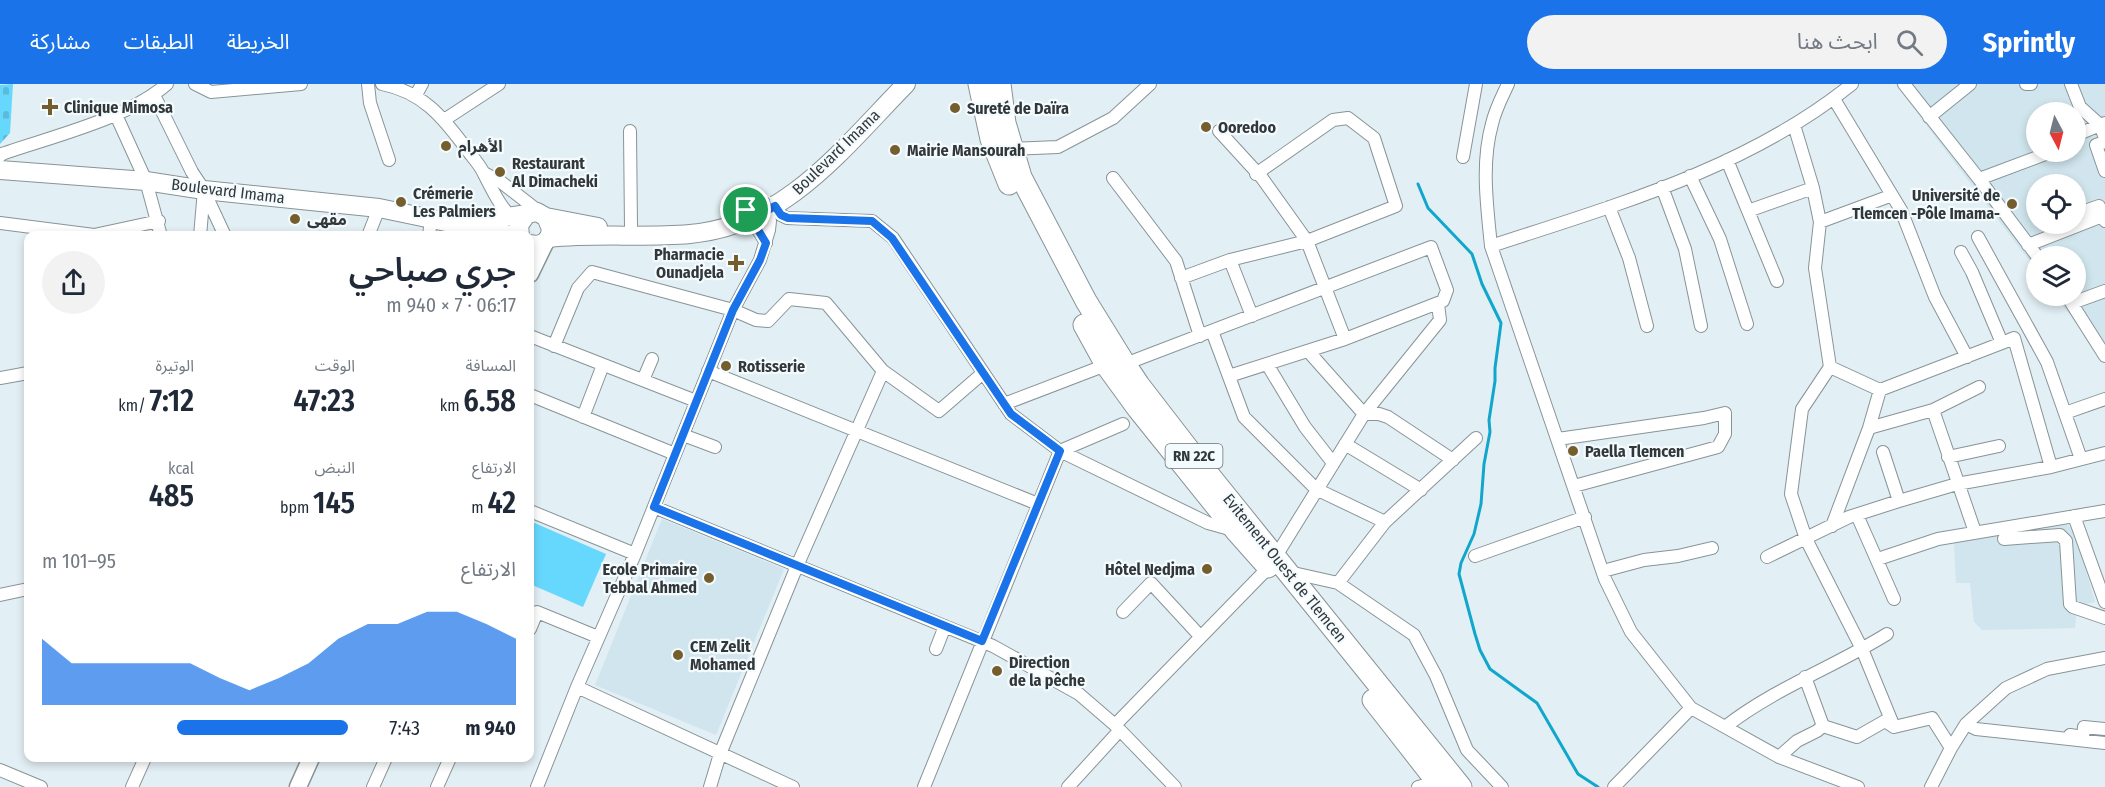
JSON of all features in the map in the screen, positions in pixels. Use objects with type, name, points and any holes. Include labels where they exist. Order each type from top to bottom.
[{"type":"highway","name":"Evitement Ouest de Tlemcen","points":[[1000,84],[1005,123],[1021,177],[1086,301],[1116,365],[1139,385],[1278,565],[1461,787]]},
{"type":"highway","name":"Evitement Ouest de Tlemcen","points":[[978,88],[1005,176],[1053,270],[1116,365],[1236,531],[1278,565],[1432,785]]},
{"type":"main road","name":"Boulevard Imama","points":[[770,206],[890,84]]},
{"type":"main road","name":"Boulevard Imama","points":[[541,241],[591,235],[690,234],[722,228],[770,206],[806,185],[906,84]]},
{"type":"main road","name":"Boulevard Imama","points":[[0,170],[146,181],[204,190],[380,208],[430,227],[455,224],[525,223],[631,228],[700,224],[749,215]]},
{"type":"main road","points":[[525,223],[551,229],[541,241],[534,261]]},
{"type":"main road","points":[[298,787],[309,762]]},
{"type":"main road","points":[[311,787],[322,762]]},
{"type":"street","points":[[0,156],[116,114],[154,95],[167,84]]},
{"type":"street","points":[[195,84],[211,92],[301,84]]},
{"type":"street","points":[[368,84],[370,104],[389,159]]},
{"type":"street","points":[[382,84],[419,89],[484,173],[490,188],[525,223]]},
{"type":"street","points":[[444,120],[499,84]]},
{"type":"street","points":[[1463,157],[1476,84]]},
{"type":"street","points":[[1507,84],[1492,123],[1487,152],[1486,189],[1491,246],[1603,571],[1631,632],[1691,708],[1779,757],[1858,787]]},
{"type":"street","points":[[1491,246],[1609,207],[1727,160],[1794,125],[1834,99],[1852,84]]},
{"type":"street","points":[[1904,84],[2028,245],[2042,234]]},
{"type":"street","points":[[1929,117],[1970,84]]},
{"type":"street","points":[[2071,84],[2080,107],[2104,132]]},
{"type":"street","points":[[1012,149],[1058,147],[1113,118],[1147,85]]},
{"type":"street","points":[[154,95],[223,231]]},
{"type":"street","points":[[1834,99],[1890,196],[1901,210],[1935,297],[1967,357]]},
{"type":"street","points":[[116,114],[146,181],[160,231]]},
{"type":"street","points":[[1181,278],[1230,260],[1307,241],[1396,206],[1374,138],[1348,118],[1333,120],[1256,174]]},
{"type":"street","points":[[1794,125],[1813,188],[1820,222],[1815,268],[1830,367],[1802,409],[1791,494],[1806,539],[1862,649],[1894,727]]},
{"type":"street","points":[[630,131],[631,228]]},
{"type":"street","points":[[1219,131],[1262,178],[1307,241],[1345,339]]},
{"type":"street","points":[[2086,134],[2104,132]]},
{"type":"street","points":[[2086,138],[2104,132]]},
{"type":"street","points":[[2104,132],[2096,145],[2105,171]]},
{"type":"street","points":[[1977,176],[2026,155]]},
{"type":"street","points":[[1727,160],[1777,281]]},
{"type":"street","points":[[1977,176],[2026,160]]},
{"type":"street","points":[[484,173],[501,182],[525,223]]},
{"type":"street","points":[[1690,176],[1720,240],[1747,324]]},
{"type":"street","points":[[1113,178],[1176,261],[1181,278],[1206,333],[1229,376],[1244,417],[1316,489],[1385,522]]},
{"type":"street","points":[[1662,187],[1685,249],[1701,326]]},
{"type":"street","points":[[1749,212],[1813,188]]},
{"type":"street","points":[[200,231],[204,190]]},
{"type":"street","points":[[1820,222],[1890,196]]},
{"type":"street","points":[[537,787],[576,687],[654,507],[733,310],[760,260],[766,243],[770,206]]},
{"type":"street","points":[[770,206],[788,218],[872,221],[892,238],[1011,414],[1060,451],[1208,523],[1236,531]]},
{"type":"street","points":[[2086,211],[2100,206],[2104,217],[2086,221]]},
{"type":"street","points":[[1609,207],[1629,258],[1647,326]]},
{"type":"street","points":[[370,231],[380,208]]},
{"type":"street","points":[[749,215],[766,243]]},
{"type":"street","points":[[113,231],[159,221]]},
{"type":"street","points":[[0,223],[63,231]]},
{"type":"street","points":[[1978,237],[2047,362],[2081,459]]},
{"type":"street","points":[[1004,404],[1206,333],[1431,247],[1447,290],[1443,301],[1345,339],[1229,376]]},
{"type":"street","points":[[1961,252],[1972,272],[2002,343]]},
{"type":"street","points":[[1230,260],[1252,316]]},
{"type":"street","points":[[554,346],[578,288],[592,272],[733,310],[756,320],[768,321],[789,299],[826,303],[883,371],[939,411],[983,373]]},
{"type":"street","points":[[2086,295],[2105,291]]},
{"type":"street","points":[[1068,787],[1117,728],[1200,636],[1278,565],[1316,489],[1364,414],[1440,320],[1438,304]]},
{"type":"street","points":[[2073,306],[2105,356]]},
{"type":"street","points":[[534,338],[696,401]]},
{"type":"street","points":[[1830,367],[1880,390],[2014,338],[2051,467]]},
{"type":"street","points":[[1308,351],[1364,414],[1379,414],[1388,417],[1453,460]]},
{"type":"street","points":[[643,380],[652,359]]},
{"type":"street","points":[[1267,364],[1305,427],[1333,463]]},
{"type":"street","points":[[583,417],[603,365]]},
{"type":"street","points":[[708,371],[1038,504]]},
{"type":"street","points":[[710,787],[720,754],[797,566],[883,371]]},
{"type":"street","points":[[0,378],[24,374]]},
{"type":"street","points":[[1869,428],[1934,410],[1979,387]]},
{"type":"street","points":[[1832,526],[1869,428],[1880,390]]},
{"type":"street","points":[[534,397],[675,454]]},
{"type":"street","points":[[2065,413],[2105,399]]},
{"type":"street","points":[[1934,410],[1975,532]]},
{"type":"street","points":[[1558,439],[1725,413],[1725,434],[1718,447],[1574,486]]},
{"type":"street","points":[[924,787],[1060,451],[1124,424]]},
{"type":"street","points":[[683,435],[715,447]]},
{"type":"street","points":[[1338,583],[1385,522],[1476,438]]},
{"type":"street","points":[[1345,444],[1420,490]]},
{"type":"street","points":[[1948,457],[1999,446]]},
{"type":"street","points":[[1883,452],[1899,501]]},
{"type":"street","points":[[1767,557],[1857,514],[1899,501],[1957,484],[2051,467],[2105,453]]},
{"type":"street","points":[[654,507],[993,646],[1079,694],[1117,728],[1175,787]]},
{"type":"street","points":[[1878,559],[1938,539],[2105,511]]},
{"type":"street","points":[[534,513],[634,554]]},
{"type":"street","points":[[1857,514],[1894,599]]},
{"type":"street","points":[[2074,516],[2105,602]]},
{"type":"street","points":[[1475,556],[1585,517]]},
{"type":"street","points":[[2004,539],[2060,535],[2064,537],[2070,604],[2077,609],[2105,618]]},
{"type":"street","points":[[1603,571],[1644,560],[1678,556],[1712,548]]},
{"type":"street","points":[[1278,565],[1338,583],[1414,635],[1436,676],[1467,750],[1502,787]]},
{"type":"street","points":[[2092,570],[2105,567]]},
{"type":"street","points":[[1123,612],[1151,583],[1200,636]]},
{"type":"street","points":[[0,595],[24,590]]},
{"type":"street","points":[[534,619],[537,612],[598,637]]},
{"type":"street","points":[[936,649],[945,626]]},
{"type":"street","points":[[1725,727],[1750,708],[1887,634]]},
{"type":"street","points":[[1931,787],[1966,724],[2006,688],[2047,669],[2105,658]]},
{"type":"street","points":[[1805,677],[1823,726]]},
{"type":"street","points":[[576,687],[794,787]]},
{"type":"street","points":[[1614,787],[1691,708]]},
{"type":"street","points":[[1823,726],[1857,737],[1885,721],[1894,727],[1932,717],[1951,748]]},
{"type":"street","points":[[1966,724],[1976,729],[2105,743]]},
{"type":"street","points":[[1779,757],[1797,741],[1823,726]]},
{"type":"street","points":[[2105,729],[2084,727],[2083,736],[2021,730],[2020,735],[2020,741],[2105,748]]},
{"type":"street","points":[[132,787],[143,762]]},
{"type":"street","points":[[373,787],[384,762]]},
{"type":"street","points":[[437,787],[448,762]]},
{"type":"street","points":[[0,770],[41,787]]},
{"type":"shaded area","name":"Université de Tlemcen -Pôle Imama-","points":[[1895,84],[2105,84],[2105,361],[2063,306],[2086,306],[2086,246],[2026,246],[2026,257]]},
{"type":"shaded area","name":"CEM Zelit Mohamed","points":[[662,519],[784,569],[716,735],[595,685]]},
{"type":"shaded area","points":[[2065,524],[2074,529],[2095,602],[2077,606],[2075,628],[1982,630],[1974,622],[1970,583],[1956,583],[1954,541]]},
{"type":"green space","points":[[13,84],[10,133],[0,144],[0,85]]},
{"type":"green space","points":[[534,523],[606,554],[583,607],[534,586]]},
{"type":"waterway","points":[[1418,184],[1428,208],[1472,254],[1482,284],[1501,323],[1481,504],[1474,534],[1461,563],[1459,574],[1475,634],[1490,669],[1537,703],[1578,774],[1598,787]]},
{"type":"place","name":"Clinique Mimosa","points":[[50,107]]},
{"type":"place","name":"Sureté de Daïra","points":[[955,108]]},
{"type":"place","name":"Ooredoo","points":[[1206,127]]},
{"type":"place","name":"الأهرام","points":[[446,146]]},
{"type":"place","name":"Mairie Mansourah","points":[[895,150]]},
{"type":"place","name":"Restaurant Al Dimacheki","points":[[500,172]]},
{"type":"place","name":"Crémerie Les Palmiers","points":[[401,202]]},
{"type":"place","name":"Université de Tlemcen -Pôle Imama-","points":[[2012,204]]},
{"type":"place","name":"مقهى","points":[[295,219]]},
{"type":"place","name":"Pharmacie Ounadjela","points":[[736,263]]},
{"type":"place","name":"Rotisserie","points":[[726,366]]},
{"type":"place","name":"Paella Tlemcen","points":[[1573,451]]},
{"type":"place","name":"Hôtel Nedjma","points":[[1207,569]]},
{"type":"place","name":"Ecole Primaire Tebbal Ahmed","points":[[709,578]]},
{"type":"place","name":"CEM Zelit Mohamed","points":[[678,655]]},
{"type":"place","name":"Direction de la pêche","points":[[997,671]]},
{"type":"route","points":[[766,201],[768,210],[775,206],[781,215],[788,218],[872,221],[892,238],[1011,414],[1060,451],[982,641],[654,507],[733,310],[760,260],[766,243],[746,210],[766,201]]}]
